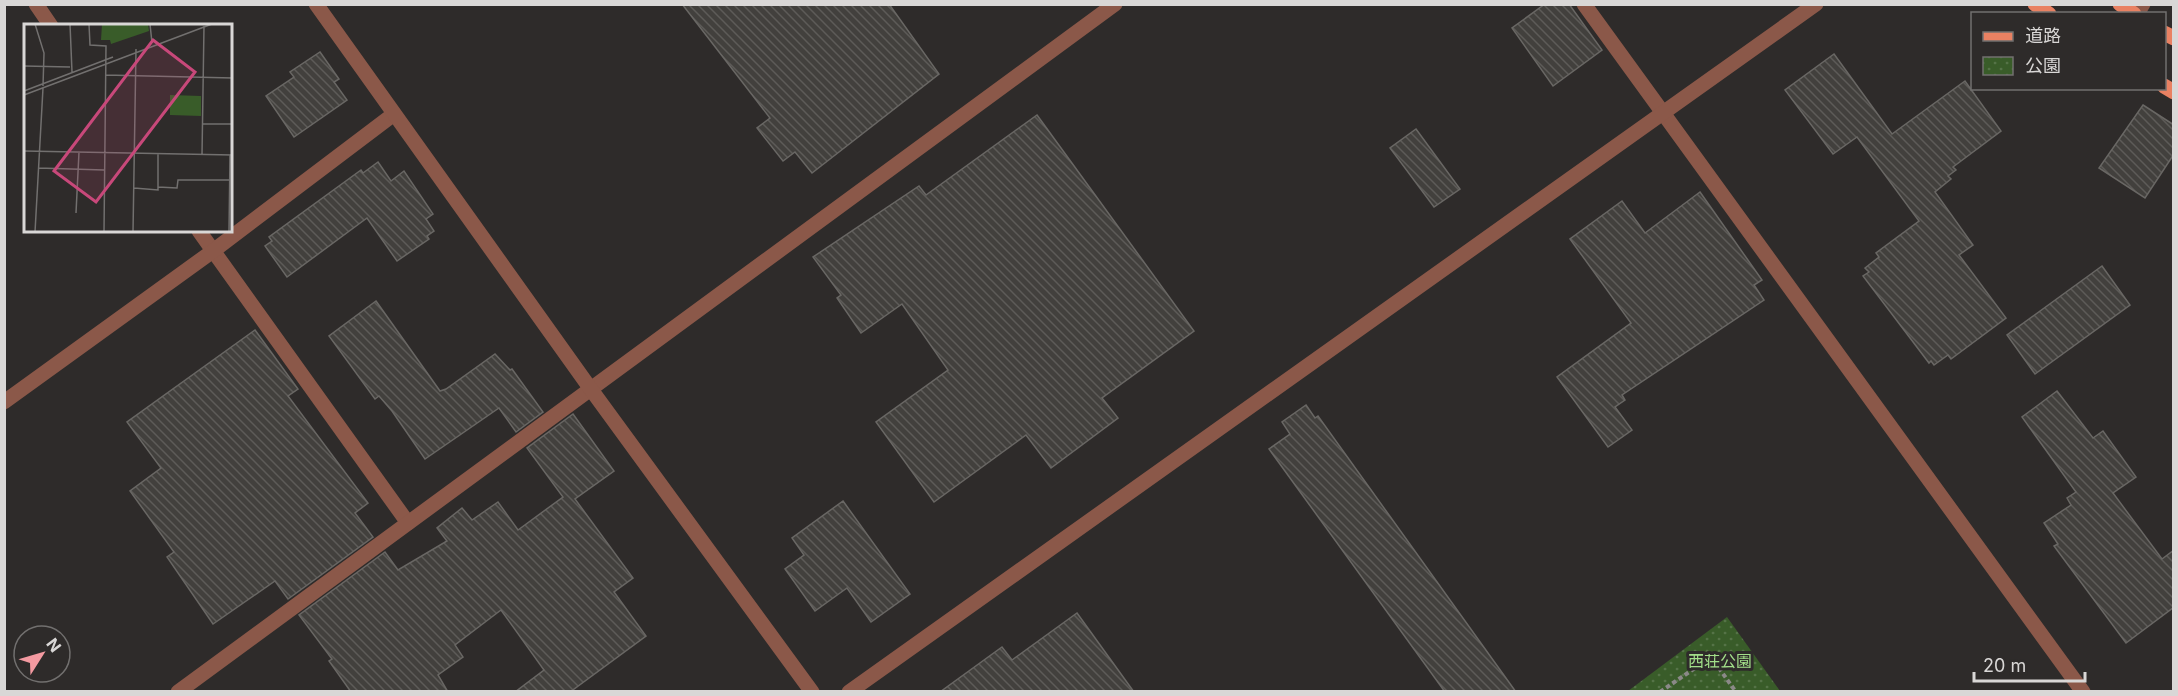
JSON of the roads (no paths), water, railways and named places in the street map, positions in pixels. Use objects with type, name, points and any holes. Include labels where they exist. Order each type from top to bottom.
[{"type":"main road","points":[[2120,4],[2133,12]]},
{"type":"street","points":[[36,4],[50,24]]},
{"type":"street","points":[[316,4],[590,388],[812,692]]},
{"type":"street","points":[[178,692],[1115,4]]},
{"type":"street","points":[[1584,4],[2083,692]]},
{"type":"street","points":[[849,692],[1816,4]]},
{"type":"street","points":[[4,402],[213,251],[394,114]]},
{"type":"street","points":[[200,232],[408,523]]},
{"type":"park label","name":"西荘公園","points":[[1720,661]]}]
